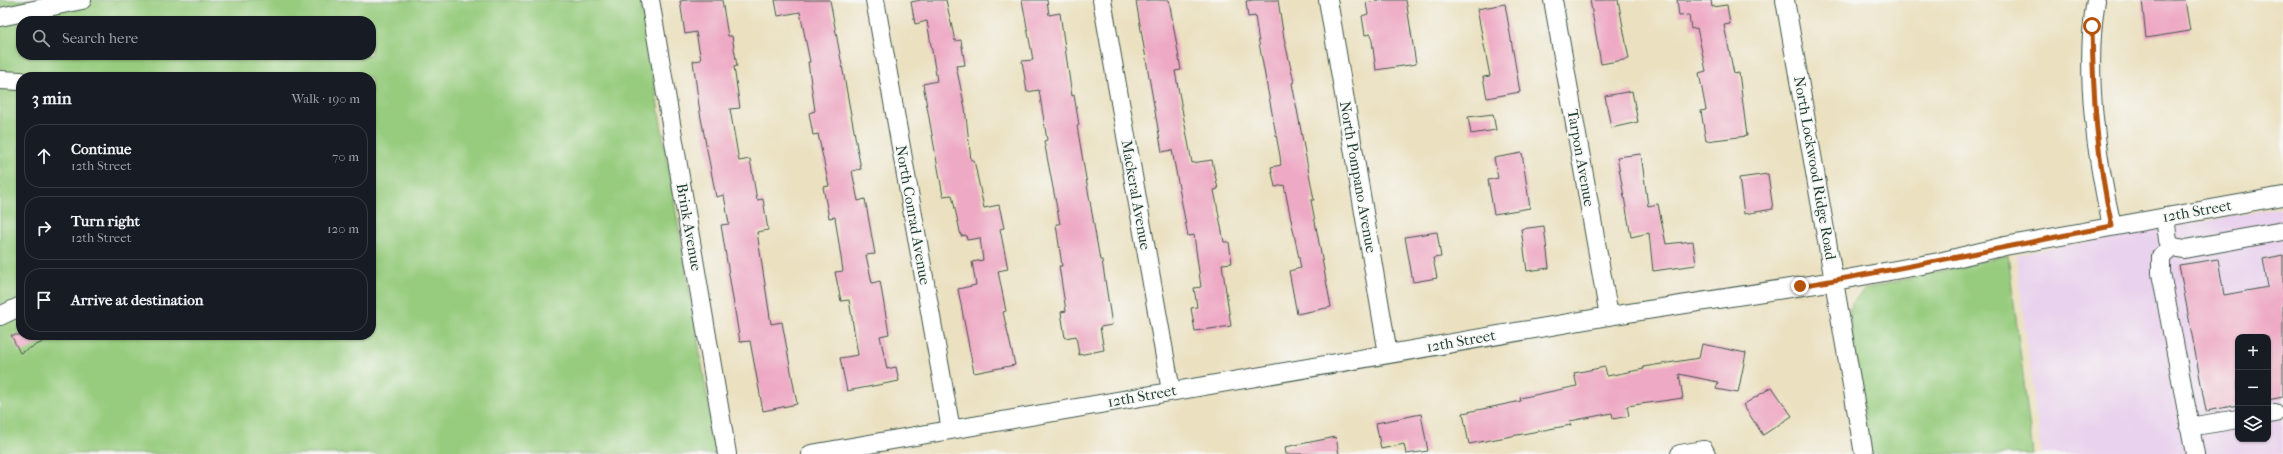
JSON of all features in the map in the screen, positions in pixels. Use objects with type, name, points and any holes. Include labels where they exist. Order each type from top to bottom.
[{"type":"street","points":[[0,17],[82,0]]},
{"type":"street","name":"Brink Avenue","points":[[650,0],[727,454]]},
{"type":"street","name":"North Conrad Avenue","points":[[875,0],[951,430]]},
{"type":"street","name":"Mackeral Avenue","points":[[1102,0],[1171,391]]},
{"type":"street","name":"North Pompano Avenue","points":[[1328,0],[1388,354]]},
{"type":"street","name":"Tarpon Avenue","points":[[1553,0],[1609,316]]},
{"type":"street","name":"North Lockwood Ridge Road","points":[[1785,0],[1864,454]]},
{"type":"street","points":[[2096,0],[2092,26],[2094,108],[2103,186],[2112,226]]},
{"type":"street","points":[[0,80],[16,81]]},
{"type":"street","name":"12th Street","points":[[810,454],[1609,316],[1835,281],[1939,262],[2005,246],[2283,196]]},
{"type":"street","points":[[2165,217],[2168,240],[2172,247]]},
{"type":"street","points":[[2195,454],[2161,273],[2160,257],[2172,247],[2185,249],[2283,231]]},
{"type":"street","points":[[0,316],[16,308]]},
{"type":"street","points":[[2189,427],[2235,419]]},
{"type":"street","points":[[1680,454],[1705,452]]},
{"type":"shaded area","points":[[2283,207],[2283,454],[2041,454],[2016,255]]},
{"type":"green space","points":[[0,0],[640,0],[717,454],[0,454]]},
{"type":"green space","points":[[2008,255],[2033,454],[1871,454],[1849,314],[1852,303],[1865,289]]},
{"type":"building","points":[[722,0],[728,36],[732,36],[737,66],[734,67],[740,108],[730,109],[739,161],[750,159],[757,200],[763,199],[768,230],[757,232],[771,324],[782,322],[797,404],[763,411],[750,341],[740,342],[721,225],[729,224],[724,195],[716,197],[700,113],[693,61],[701,60],[696,32],[685,34],[680,1]]},
{"type":"building","points":[[775,0],[830,0],[861,169],[852,171],[858,201],[865,199],[875,254],[866,255],[872,283],[880,281],[889,334],[880,336],[887,369],[896,367],[899,381],[847,391],[840,358],[858,355],[849,300],[841,301],[835,272],[843,271],[835,217],[829,218],[823,187],[829,186],[818,134],[813,135],[809,113],[815,111],[808,62],[810,62],[800,12],[778,16]]},
{"type":"building","points":[[921,0],[946,0],[955,41],[961,40],[965,65],[956,66],[965,108],[971,160],[974,160],[984,208],[999,205],[1004,228],[1000,229],[1008,269],[998,271],[1006,311],[1003,312],[1015,365],[974,373],[958,289],[976,285],[972,262],[983,260],[980,238],[967,240],[966,235],[961,236],[952,195],[943,196],[923,84],[937,81],[927,21],[915,24],[911,2]]},
{"type":"building","points":[[1022,0],[1047,0],[1049,15],[1060,13],[1072,96],[1074,95],[1079,125],[1077,126],[1100,260],[1102,260],[1112,325],[1100,327],[1104,350],[1079,355],[1076,336],[1065,338],[1061,312],[1066,311],[1059,266],[1062,266],[1056,224],[1060,224],[1044,141],[1047,140],[1039,90],[1027,92],[1022,61],[1033,60]]},
{"type":"building","points":[[1169,0],[1181,70],[1175,71],[1192,163],[1212,160],[1218,189],[1214,190],[1224,242],[1229,242],[1232,263],[1222,264],[1231,326],[1195,331],[1191,308],[1197,307],[1194,288],[1201,287],[1194,235],[1188,236],[1172,150],[1162,152],[1136,1]]},
{"type":"building","points":[[1278,0],[1284,38],[1294,82],[1292,83],[1314,200],[1311,200],[1331,307],[1297,314],[1289,271],[1301,268],[1284,185],[1275,187],[1271,167],[1281,165],[1255,16],[1248,17],[1246,1]]},
{"type":"building","points":[[1380,0],[1406,0],[1416,64],[1376,70],[1371,34],[1365,35],[1362,16],[1368,14],[1366,3]]},
{"type":"building","points":[[1590,0],[1618,0],[1629,59],[1601,64]]},
{"type":"building","points":[[1677,0],[1711,0],[1712,7],[1727,5],[1730,24],[1724,25],[1734,74],[1739,73],[1747,136],[1706,141],[1701,111],[1706,110],[1699,73],[1706,71],[1697,28],[1691,29],[1689,15],[1679,16]]},
{"type":"building","points":[[2142,0],[2185,0],[2190,31],[2146,38]]},
{"type":"building","points":[[1505,4],[1520,92],[1487,98],[1483,77],[1490,76],[1477,9]]},
{"type":"building","points":[[1632,91],[1638,122],[1611,128],[1605,96]]},
{"type":"building","points":[[1493,114],[1496,130],[1471,134],[1468,117]]},
{"type":"building","points":[[1522,153],[1530,208],[1494,214],[1488,180],[1498,178],[1494,158]]},
{"type":"building","points":[[1641,154],[1648,206],[1658,204],[1666,244],[1693,241],[1696,265],[1653,271],[1649,233],[1631,237],[1617,157]]},
{"type":"building","points":[[1768,174],[1773,209],[1744,214],[1739,178]]},
{"type":"building","points":[[1544,226],[1549,268],[1527,271],[1521,229]]},
{"type":"building","points":[[1437,232],[1441,257],[1433,258],[1437,278],[1413,282],[1405,237]]},
{"type":"building","points":[[2283,255],[2283,397],[2271,399],[2271,334],[2235,334],[2235,406],[2206,411],[2179,265],[2218,259],[2224,295],[2268,287],[2263,259]]},
{"type":"building","points":[[11,335],[16,335],[16,340],[47,340],[20,353]]},
{"type":"building","points":[[1702,344],[1746,353],[1738,393],[1716,389],[1718,382],[1679,374],[1683,398],[1627,406],[1629,416],[1613,419],[1612,413],[1570,421],[1571,425],[1469,444],[1463,413],[1521,401],[1520,398],[1577,386],[1574,373],[1605,367],[1607,376],[1644,369],[1643,367],[1699,358]]},
{"type":"building","points":[[1772,387],[1792,416],[1763,435],[1743,405]]},
{"type":"building","points":[[1421,414],[1428,451],[1406,454],[1404,444],[1381,449],[1376,423]]},
{"type":"building","points":[[1336,437],[1339,454],[1286,454],[1285,447]]},
{"type":"route","points":[[1800,286],[1939,262],[2005,246],[2112,226],[2103,186],[2097,147],[2094,108],[2092,26]]}]
